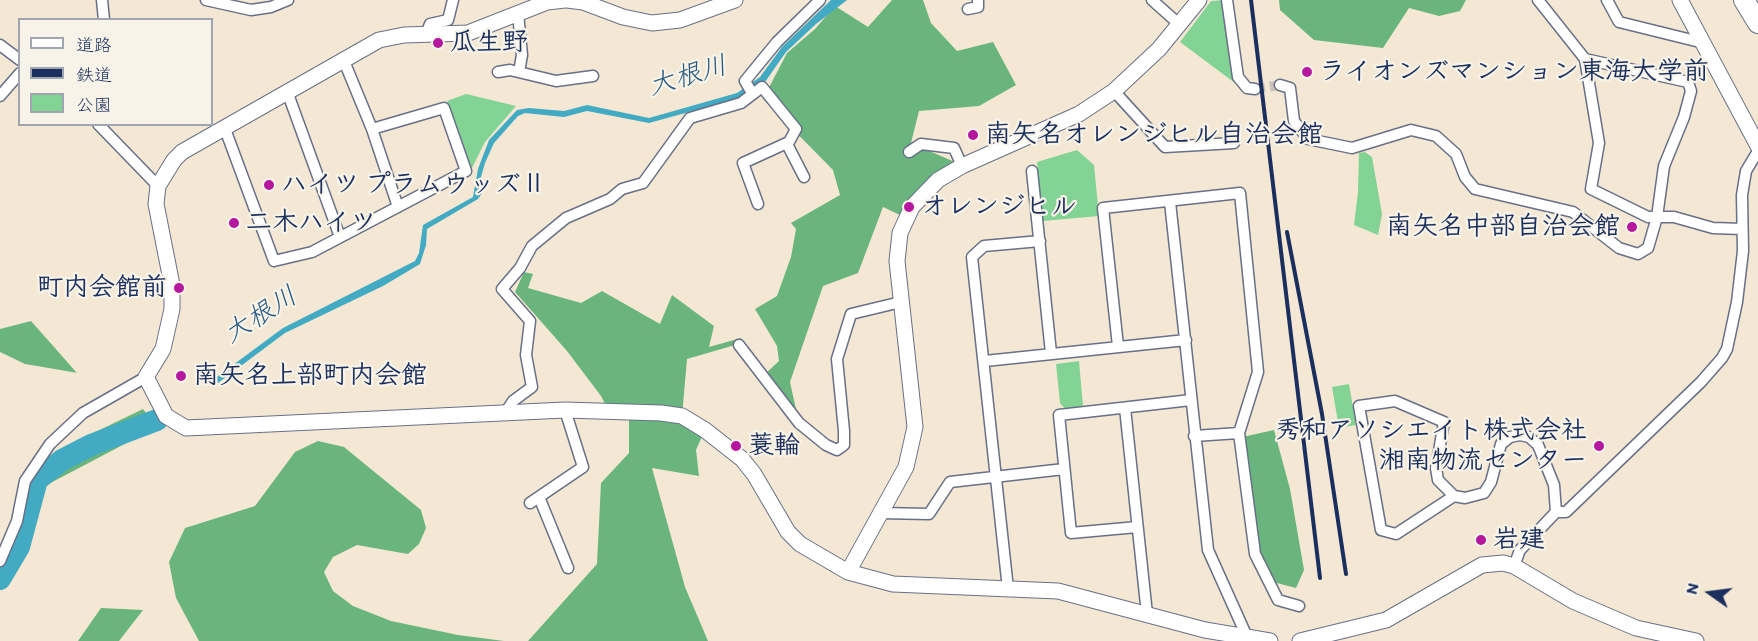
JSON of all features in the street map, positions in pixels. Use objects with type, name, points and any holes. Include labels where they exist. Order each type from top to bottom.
[{"type":"highway","points":[[1744,0],[1758,23]]},
{"type":"street","points":[[102,0],[104,18]]},
{"type":"street","points":[[206,0],[251,10],[288,0]]},
{"type":"street","points":[[426,34],[430,24],[448,20],[453,0]]},
{"type":"street","points":[[0,561],[17,521],[25,481],[50,444],[83,413],[146,378],[163,349],[172,309],[172,285],[156,204],[158,186],[165,172],[182,152],[288,94],[379,40],[426,34],[468,33],[547,2],[566,0],[583,2],[623,17],[652,23],[680,20],[735,0]]},
{"type":"street","points":[[749,88],[746,81],[777,42],[820,0]]},
{"type":"street","points":[[1152,0],[1180,25]]},
{"type":"street","points":[[848,572],[906,467],[915,427],[897,261],[900,233],[912,207],[938,180],[962,166],[1079,114],[1114,91],[1180,25],[1199,0]]},
{"type":"street","points":[[1227,0],[1238,77],[1247,88],[1255,89]]},
{"type":"street","points":[[1538,0],[1585,58],[1599,143],[1591,189],[1648,217],[1674,217],[1713,228],[1742,229]]},
{"type":"street","points":[[1606,0],[1619,22],[1704,43]]},
{"type":"street","points":[[1680,0],[1758,146]]},
{"type":"street","points":[[518,13],[522,56],[519,72]]},
{"type":"street","points":[[0,45],[18,58]]},
{"type":"street","points":[[1280,85],[1290,88],[1294,121],[1308,139],[1352,148],[1411,130],[1436,136],[1456,154],[1465,177],[1475,189],[1573,212],[1624,251],[1638,254],[1648,248],[1657,216],[1664,166],[1684,117],[1691,91],[1688,82],[1585,58]]},
{"type":"street","points":[[344,61],[372,129],[398,207]]},
{"type":"street","points":[[498,72],[519,72],[556,81],[593,76]]},
{"type":"street","points":[[0,96],[18,75]]},
{"type":"street","points":[[749,88],[762,87],[796,129],[787,144],[743,163],[744,180],[758,204]]},
{"type":"street","points":[[505,413],[513,401],[532,387],[526,355],[530,321],[502,288],[520,268],[532,246],[566,218],[610,200],[622,189],[644,183],[690,118],[741,103],[749,88]]},
{"type":"street","points":[[1114,91],[1165,147],[1234,143]]},
{"type":"street","points":[[288,94],[340,237]]},
{"type":"street","points":[[225,129],[274,261],[312,252],[466,171],[444,108],[372,129]]},
{"type":"street","points":[[100,126],[158,186]]},
{"type":"street","points":[[787,144],[804,177]]},
{"type":"street","points":[[909,152],[921,144],[954,148],[962,166]]},
{"type":"street","points":[[1514,566],[1520,550],[1556,512],[1566,512],[1701,382],[1722,358],[1727,349],[1737,302],[1743,251],[1742,195],[1746,171],[1758,151]]},
{"type":"street","points":[[1032,171],[1051,353]]},
{"type":"street","points":[[1118,346],[1103,208],[1240,193],[1258,372],[1239,433],[1256,554],[1278,600],[1299,606]]},
{"type":"street","points":[[1170,202],[1208,550],[1248,639]]},
{"type":"street","points":[[1008,589],[998,476],[972,257],[984,246],[1040,241]]},
{"type":"street","points":[[739,345],[799,423],[826,445],[837,450],[844,445],[844,431],[837,358],[851,314],[901,302]]},
{"type":"street","points":[[985,361],[1186,340]]},
{"type":"street","points":[[146,378],[166,416],[186,428],[565,410],[650,412],[682,416],[705,430],[742,459],[754,474],[788,532],[800,544],[848,572],[893,584],[1058,591],[1248,639],[1270,641]]},
{"type":"street","points":[[1137,527],[1071,533],[1059,415],[1191,400]]},
{"type":"street","points":[[1454,496],[1396,534],[1381,530],[1359,406],[1395,401],[1444,422],[1436,468],[1438,480],[1454,496],[1465,498],[1484,492],[1491,482],[1501,444],[1510,437],[1521,435],[1529,437],[1538,445],[1554,484],[1556,512]]},
{"type":"street","points":[[1125,408],[1146,614]]},
{"type":"street","points":[[565,410],[583,467],[534,500],[568,568]]},
{"type":"street","points":[[1194,436],[1239,433]]},
{"type":"street","points":[[880,513],[929,514],[950,482],[1064,469]]},
{"type":"street","points":[[1300,641],[1386,620],[1482,565],[1503,563],[1514,566],[1573,602],[1654,633],[1696,641]]},
{"type":"green space","points":[[892,0],[923,0],[931,23],[957,51],[993,42],[1016,85],[979,106],[919,111],[911,143],[957,163],[900,215],[883,207],[858,273],[823,286],[790,382],[799,423],[735,345],[687,359],[682,416],[705,430],[696,450],[699,476],[652,468],[685,587],[708,641],[528,641],[597,564],[601,483],[629,453],[629,412],[608,410],[601,396],[567,351],[515,292],[524,272],[533,274],[528,288],[581,303],[602,291],[660,324],[672,295],[714,326],[709,347],[741,338],[764,375],[779,361],[777,346],[755,309],[777,296],[791,257],[796,229],[791,223],[840,195],[833,170],[763,99],[787,53],[815,29],[835,6],[868,27]]},
{"type":"green space","points":[[1223,0],[1231,71],[1235,83],[1180,42],[1211,1]]},
{"type":"green space","points":[[1279,0],[1466,0],[1460,11],[1439,16],[1409,8],[1383,48],[1314,40],[1280,10]]},
{"type":"green space","points":[[466,94],[516,106],[485,142],[471,170],[447,101]]},
{"type":"green space","points":[[1077,150],[1094,165],[1099,216],[1043,221],[1037,162]]},
{"type":"green space","points":[[1365,152],[1372,157],[1382,214],[1378,235],[1354,225],[1359,153]]},
{"type":"green space","points":[[31,321],[77,373],[25,364],[0,352],[0,329]]},
{"type":"green space","points":[[1079,361],[1083,406],[1065,409],[1060,403],[1056,364]]},
{"type":"green space","points":[[1349,384],[1356,425],[1339,428],[1332,387]]},
{"type":"green space","points":[[143,409],[157,427],[20,499],[34,467],[81,439]]},
{"type":"green space","points":[[1274,430],[1290,489],[1304,570],[1296,588],[1269,581],[1255,554],[1239,433],[1247,436]]},
{"type":"green space","points":[[318,441],[344,447],[421,510],[426,528],[419,544],[408,554],[357,545],[333,557],[324,572],[333,591],[353,606],[391,621],[458,635],[504,641],[199,641],[176,598],[169,562],[185,528],[255,506],[295,452]]},
{"type":"green space","points":[[101,608],[143,610],[119,641],[78,641]]},
{"type":"water","points":[[831,0],[847,0],[816,24],[786,52],[765,82],[740,98],[649,123],[587,111],[564,117],[525,113],[518,116],[494,143],[481,177],[482,193],[478,199],[427,229],[426,245],[420,264],[383,286],[285,333],[218,383],[214,379],[283,328],[415,261],[419,253],[423,225],[473,197],[478,169],[489,140],[517,110],[529,108],[564,111],[587,105],[649,118],[737,93],[760,77],[782,47]]},
{"type":"waterway","name":"大根川","points":[[0,579],[19,547],[37,480],[62,460],[91,445],[157,420]]},
{"type":"tunnel","points":[[1255,89],[1280,85]]},
{"type":"railway","points":[[1251,0],[1320,578]]},
{"type":"railway","points":[[1287,232],[1322,414],[1346,574]]},
{"type":"place","name":"瓜生野","points":[[438,43]]},
{"type":"place","name":"ライオンズマンション東海大学前","points":[[1307,72]]},
{"type":"place","name":"南矢名オレンジヒル自治会館","points":[[973,135]]},
{"type":"place","name":"ハイツ プラムウッズⅡ","points":[[269,185]]},
{"type":"place","name":"オレンジヒル","points":[[909,207]]},
{"type":"place","name":"二木ハイツ","points":[[234,223]]},
{"type":"place","name":"南矢名中部自治会館","points":[[1632,227]]},
{"type":"place","name":"町内会館前","points":[[179,288]]},
{"type":"place","name":"南矢名上部町内会館","points":[[181,376]]},
{"type":"place","name":"蓑輪","points":[[736,446]]},
{"type":"place","name":"秀和アソシエイト株式会社 湘南物流センター","points":[[1599,446]]},
{"type":"place","name":"岩建","points":[[1481,540]]}]
